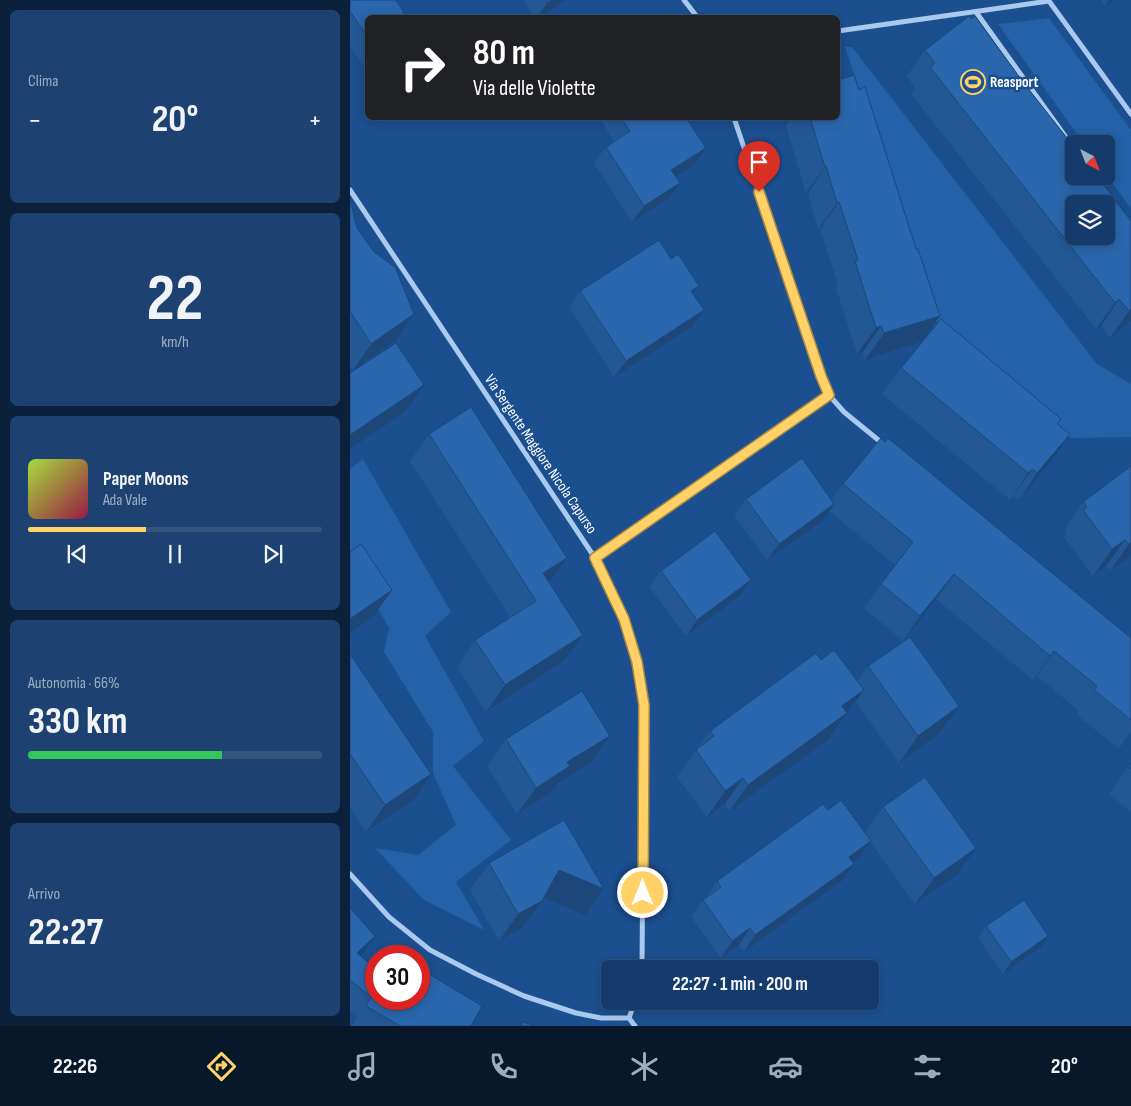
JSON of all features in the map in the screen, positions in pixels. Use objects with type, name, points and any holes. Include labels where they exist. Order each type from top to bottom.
[{"type":"street","points":[[684,0],[696,15]]},
{"type":"street","points":[[840,31],[1048,1],[1131,114]]},
{"type":"street","points":[[976,12],[1065,136]]},
{"type":"street","points":[[735,120],[829,395],[844,412],[890,450]]},
{"type":"street","name":"Via Sergente Maggiore Nicola Capurso","points":[[350,190],[595,558],[624,619],[637,662],[644,705],[642,960]]},
{"type":"street","points":[[595,558],[829,395]]},
{"type":"street","points":[[350,874],[389,917],[430,950],[476,974],[524,996],[576,1013],[602,1018],[630,1018]]},
{"type":"street","points":[[632,1010],[630,1018],[634,1026]]},
{"type":"shaded area","points":[[1049,18],[1131,130],[1131,209],[1114,185],[1115,135],[1078,135],[998,24]]},
{"type":"shaded area","points":[[845,47],[852,47],[1097,364],[1131,384],[1131,437],[1070,438],[940,333]]},
{"type":"shaded area","points":[[363,459],[451,612],[425,636],[484,741],[453,766],[511,840],[456,882],[484,930],[424,900],[375,848],[418,855],[456,825],[433,773],[433,732],[384,652],[389,628],[361,579],[350,571],[350,469]]},
{"type":"building","points":[[350,0],[396,0],[405,15],[365,15],[365,34],[350,11]]},
{"type":"building","points":[[969,16],[971,19],[975,16],[1065,136],[1065,185],[1104,185],[1111,195],[1065,195],[1065,239],[930,67],[935,63],[925,50]]},
{"type":"building","points":[[854,75],[859,90],[865,87],[916,249],[918,249],[940,316],[884,333],[881,326],[876,328],[855,261],[858,260],[839,202],[837,203],[811,120],[840,120],[840,79]]},
{"type":"building","points":[[622,120],[687,120],[706,148],[671,170],[680,183],[644,206],[606,147],[630,131]]},
{"type":"building","points":[[350,199],[357,228],[374,252],[395,267],[414,314],[371,344],[350,311]]},
{"type":"building","points":[[1115,200],[1131,221],[1131,309],[1129,311],[1119,299],[1115,303],[1070,245],[1115,245]]},
{"type":"building","points":[[659,240],[671,259],[678,254],[699,286],[691,291],[704,310],[626,361],[580,291]]},
{"type":"building","points":[[941,319],[1061,419],[1057,424],[1070,434],[1037,473],[1032,469],[1028,473],[901,368]]},
{"type":"building","points":[[396,343],[424,385],[350,435],[350,373]]},
{"type":"building","points":[[471,407],[567,558],[543,573],[583,635],[505,685],[475,640],[536,601],[429,434]]},
{"type":"building","points":[[881,438],[885,442],[888,438],[1131,638],[1131,720],[1094,690],[1097,686],[1054,651],[1050,656],[954,574],[920,616],[881,584],[913,542],[843,484]]},
{"type":"building","points":[[802,458],[834,504],[779,544],[746,499]]},
{"type":"building","points":[[1131,466],[1131,543],[1129,544],[1125,540],[1112,549],[1083,510],[1087,507],[1083,502]]},
{"type":"building","points":[[715,531],[751,580],[697,620],[661,571]]},
{"type":"building","points":[[361,544],[392,590],[350,619],[350,552]]},
{"type":"building","points":[[910,637],[959,706],[918,736],[868,666]]},
{"type":"building","points":[[834,650],[864,690],[842,706],[847,713],[748,785],[743,778],[725,791],[696,750],[714,736],[710,731],[816,653],[821,660]]},
{"type":"building","points":[[350,654],[431,774],[385,805],[350,754]]},
{"type":"building","points":[[582,691],[610,736],[567,762],[570,766],[536,788],[506,739]]},
{"type":"building","points":[[925,777],[976,848],[934,878],[883,807]]},
{"type":"building","points":[[841,800],[871,841],[849,857],[854,864],[755,935],[750,928],[732,941],[703,900],[721,887],[717,881],[823,804],[828,810]]},
{"type":"building","points":[[564,820],[604,889],[559,870],[542,901],[518,914],[489,863]]},
{"type":"building","points":[[1024,900],[1048,936],[1011,962],[986,926]]},
{"type":"building","points":[[350,908],[375,936],[357,953],[365,960],[365,992],[350,980]]},
{"type":"building","points":[[430,975],[482,1006],[471,1026],[400,1026],[373,1010],[430,1010]]},
{"type":"building","points":[[522,1022],[535,1026],[521,1026]]},
{"type":"place","name":"Reasport","points":[[973,82]]},
{"type":"route","points":[[643,893],[644,705],[637,662],[624,619],[595,558],[829,395],[759,192]]}]
